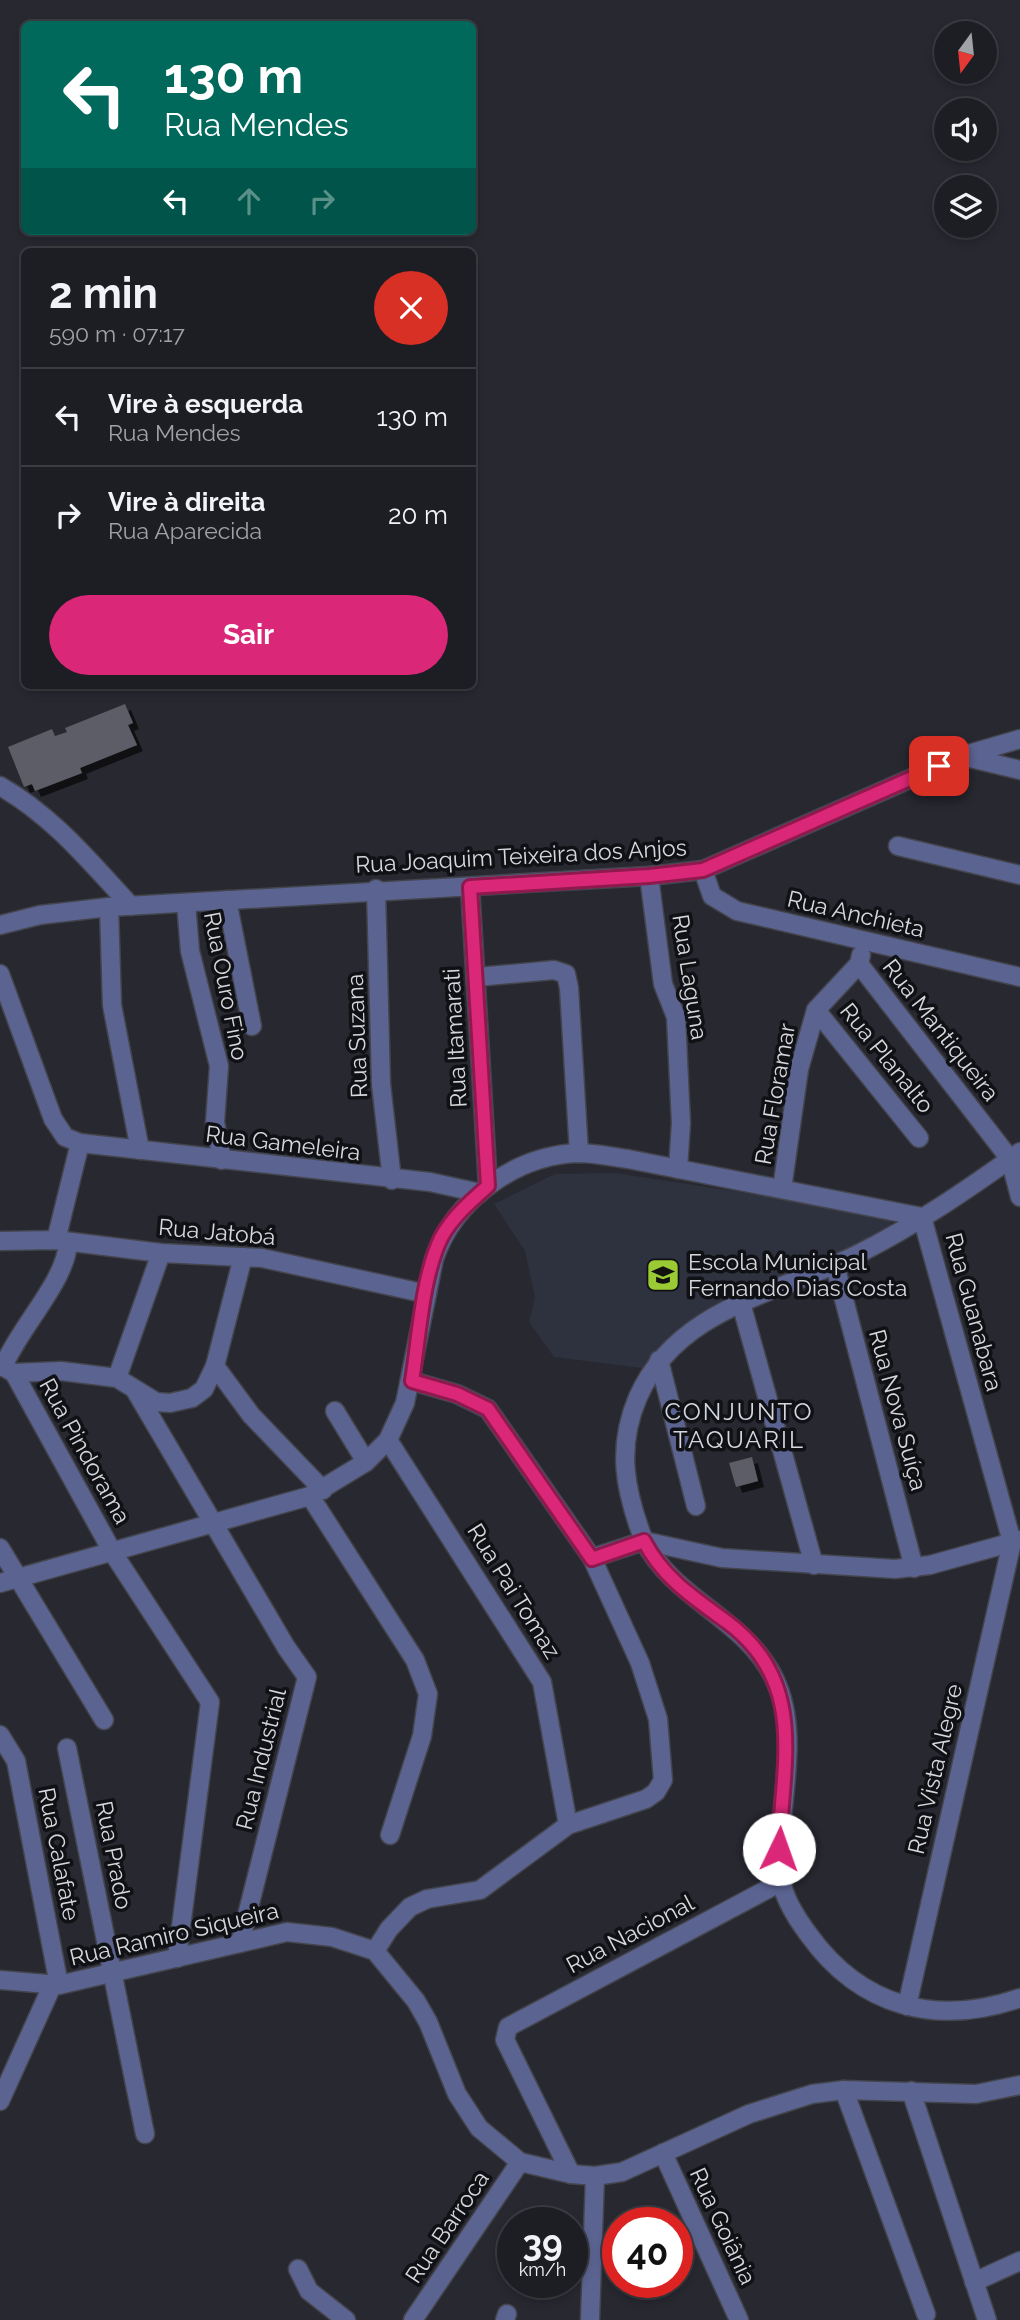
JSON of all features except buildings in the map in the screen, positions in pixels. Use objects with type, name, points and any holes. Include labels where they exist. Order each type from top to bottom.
[{"type":"street","name":"Rua Joaquim Teixeira dos Anjos","points":[[0,925],[40,915],[109,907],[376,889],[470,887],[649,876],[703,870],[962,756],[1020,739]]},
{"type":"street","points":[[962,756],[1020,770]]},
{"type":"street","points":[[0,786],[35,807],[75,844],[131,906]]},
{"type":"street","points":[[898,846],[1020,875]]},
{"type":"street","name":"Rua Anchieta","points":[[703,870],[712,896],[730,908],[1020,977]]},
{"type":"street","name":"Rua Laguna","points":[[649,876],[663,984],[676,1017],[681,1123],[678,1170]]},
{"type":"street","name":"Rua Itamarati","points":[[470,887],[477,977],[484,1189]]},
{"type":"street","name":"Rua Suzana","points":[[376,889],[381,1084],[392,1180]]},
{"type":"street","points":[[227,900],[252,1026]]},
{"type":"street","name":"Rua Ouro Fino","points":[[186,903],[190,951],[219,1066],[215,1122],[222,1160]]},
{"type":"street","points":[[109,907],[112,1005],[140,1150]]},
{"type":"street","points":[[859,964],[864,941]]},
{"type":"street","name":"Rua Floramar","points":[[782,1189],[799,1069],[816,1010],[859,964]]},
{"type":"street","name":"Rua Mantiqueira","points":[[859,964],[1015,1156]]},
{"type":"street","points":[[477,977],[554,970],[566,974],[579,1153]]},
{"type":"street","points":[[0,974],[53,1119],[65,1137],[80,1143],[62,1241],[68,1254],[58,1275],[12,1345],[6,1368],[117,1378],[156,1402],[170,1403],[192,1398],[205,1389],[215,1366],[243,1257]]},
{"type":"street","name":"Rua Planalto","points":[[816,1010],[919,1138]]},
{"type":"street","name":"Rua Gameleira","points":[[80,1143],[484,1189]]},
{"type":"street","points":[[0,1583],[217,1525],[316,1493],[366,1462],[388,1440],[412,1381],[427,1294],[441,1238],[457,1215],[484,1189],[542,1160],[579,1153],[922,1217]]},
{"type":"street","points":[[1020,1197],[1015,1156],[958,1196],[835,1265],[741,1303],[690,1330],[659,1360],[636,1403],[625,1438],[624,1477],[630,1504],[644,1541],[666,1575],[730,1625],[758,1652],[774,1679],[783,1703],[786,1731],[779,1849],[781,1882],[796,1918],[822,1953],[847,1979],[873,1995],[907,2007],[975,2010],[1020,1997]]},
{"type":"street","name":"Rua Guanabara","points":[[922,1217],[1016,1541]]},
{"type":"street","name":"Rua Jatobá","points":[[0,1241],[62,1241],[161,1252],[262,1258],[427,1294]]},
{"type":"street","points":[[117,1378],[161,1252]]},
{"type":"street","name":"Rua Nova Suíça","points":[[835,1265],[914,1568]]},
{"type":"street","points":[[741,1303],[814,1565]]},
{"type":"street","points":[[659,1360],[696,1506]]},
{"type":"street","points":[[215,1366],[251,1415],[316,1493],[415,1660],[428,1694],[422,1736],[390,1835]]},
{"type":"street","name":"Rua Pindorama","points":[[6,1368],[114,1553],[211,1702],[177,1958]]},
{"type":"street","points":[[412,1381],[457,1394],[488,1409],[592,1559],[647,1685],[658,1719],[663,1780],[656,1793],[646,1799],[568,1825],[480,1890],[427,1899],[410,1907],[389,1929],[374,1951],[416,2001],[428,2022],[457,2094],[479,2129],[520,2162],[571,2174],[595,2176],[622,2172],[782,2101],[844,2090],[976,2094],[1020,2085]]},
{"type":"street","name":"Rua Industrial","points":[[135,1390],[217,1525],[286,1647],[307,1677],[240,1943]]},
{"type":"street","points":[[335,1411],[366,1462]]},
{"type":"street","name":"Rua Pai Tomaz","points":[[388,1440],[542,1682],[568,1825]]},
{"type":"street","points":[[592,1559],[644,1541],[722,1558],[814,1565],[914,1568],[1016,1541]]},
{"type":"street","name":"Rua Vista Alegre","points":[[907,2007],[1016,1541]]},
{"type":"street","points":[[0,1548],[20,1577],[104,1720]]},
{"type":"street","name":"Rua Calafate","points":[[0,1735],[16,1761],[55,1986]]},
{"type":"street","name":"Rua Prado","points":[[67,1748],[145,2134]]},
{"type":"street","name":"Rua Nacional","points":[[571,2174],[505,2040],[505,2033],[514,2023],[781,1882]]},
{"type":"street","name":"Rua Ramiro Siqueira","points":[[0,1980],[55,1986],[287,1932],[332,1937],[374,1951]]},
{"type":"street","points":[[0,2101],[55,1986]]},
{"type":"street","points":[[844,2090],[926,2314]]},
{"type":"street","points":[[911,2091],[987,2320]]},
{"type":"street","name":"Rua Goiânia","points":[[663,2152],[739,2320]]},
{"type":"street","name":"Rua Barroca","points":[[414,2320],[520,2162]]},
{"type":"street","points":[[590,2320],[595,2176]]},
{"type":"street","points":[[974,2282],[1020,2261]]},
{"type":"street","points":[[298,2269],[309,2291],[346,2320]]},
{"type":"shaded area","name":"Escola Municipal Fernando Dias Costa","points":[[615,1173],[892,1215],[890,1232],[732,1303],[649,1369],[554,1357],[529,1322],[535,1298],[525,1251],[494,1204],[555,1174]]},
{"type":"place","name":"Escola Municipal Fernando Dias Costa","points":[[663,1275]]},
{"type":"district","name":"CONJUNTO TAQUARIL","points":[[739,1426]]},
{"type":"route","points":[[779,1849],[786,1731],[783,1703],[774,1679],[758,1652],[730,1625],[666,1575],[653,1559],[644,1541],[592,1559],[488,1409],[457,1394],[412,1381],[433,1259],[441,1238],[464,1207],[488,1186],[470,887],[703,870],[939,766]]}]
